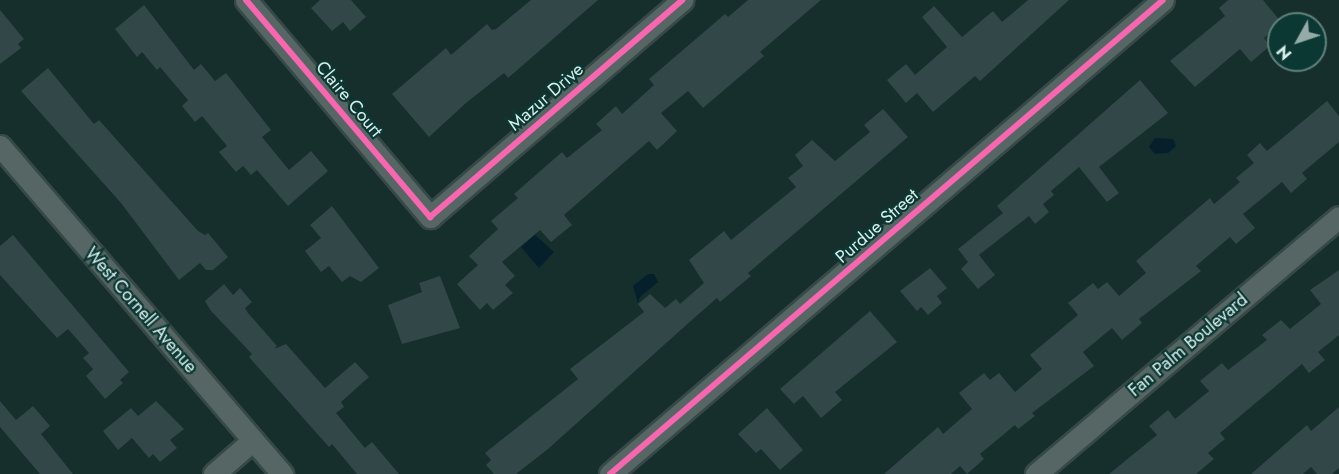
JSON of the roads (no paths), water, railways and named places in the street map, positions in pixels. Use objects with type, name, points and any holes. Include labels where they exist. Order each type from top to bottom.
[{"type":"street","name":"Claire Court","points":[[246,0],[430,217]]},
{"type":"street","name":"Mazur Drive","points":[[430,217],[682,0]]},
{"type":"street","name":"Purdue Street","points":[[610,474],[1163,0]]},
{"type":"street","name":"West Cornell Avenue","points":[[0,146],[282,474]]},
{"type":"street","name":"Fan Palm Boulevard","points":[[1036,474],[1339,217]]},
{"type":"street","points":[[214,474],[252,441]]},
{"type":"water","points":[[1155,138],[1173,139],[1176,146],[1168,153],[1155,154],[1149,147]]},
{"type":"water","points":[[535,235],[554,252],[539,268],[521,247]]},
{"type":"water","points":[[648,274],[654,274],[658,282],[640,297],[638,303],[633,286]]}]
